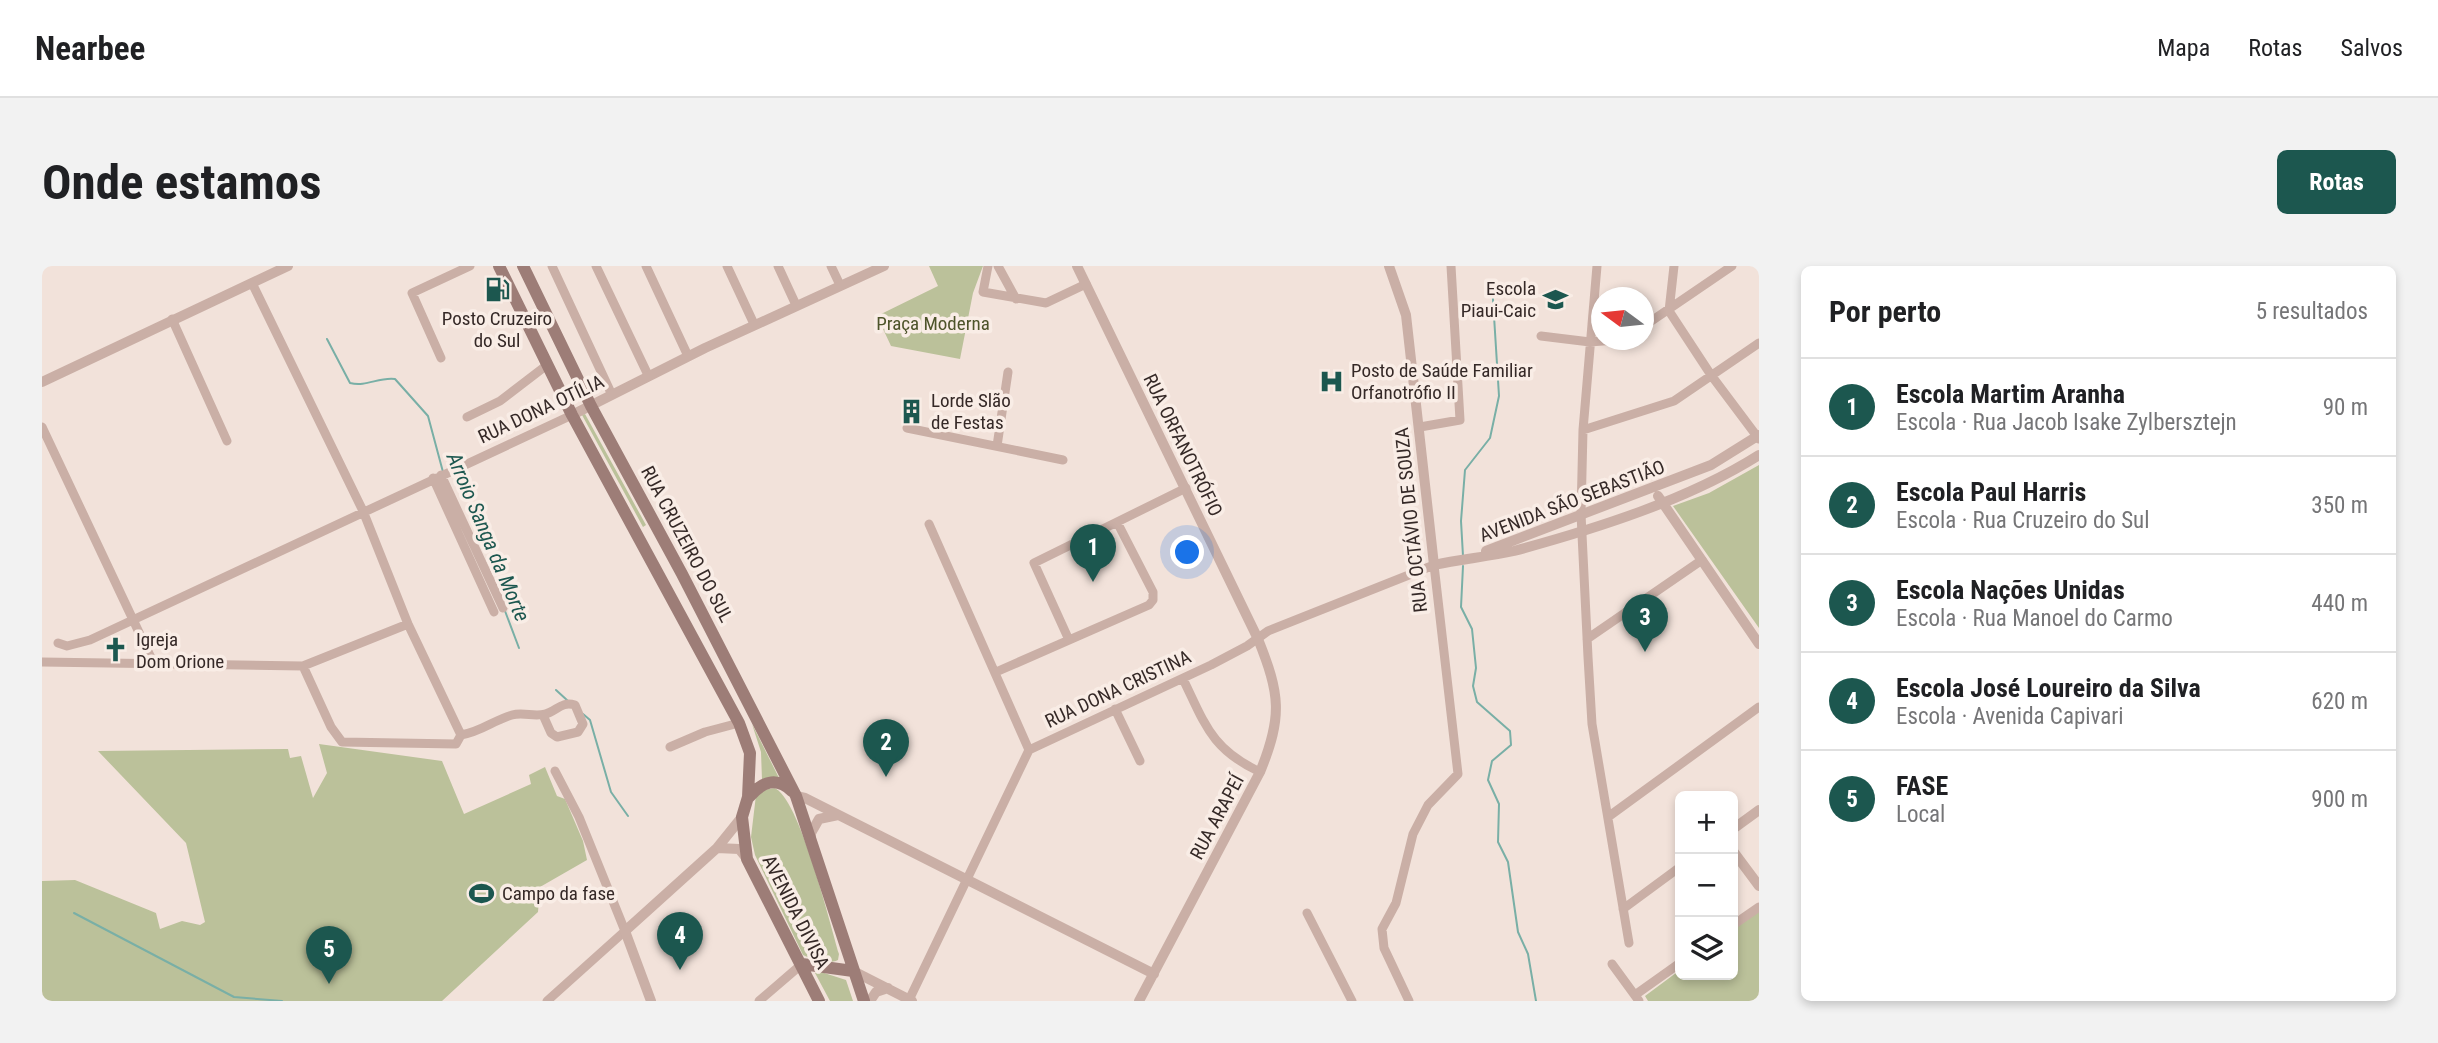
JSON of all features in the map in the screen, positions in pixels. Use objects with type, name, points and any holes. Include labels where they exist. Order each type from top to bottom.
[{"type":"main road","name":"RUA CRUZEIRO DO SUL","points":[[499,266],[572,415],[739,723],[750,753],[748,797]]},
{"type":"main road","name":"RUA CRUZEIRO DO SUL","points":[[523,266],[591,406],[768,737],[796,796]]},
{"type":"main road","points":[[748,797],[762,784],[769,782],[785,785],[796,796]]},
{"type":"main road","name":"AVENIDA DIVISA","points":[[796,796],[864,1001]]},
{"type":"main road","name":"AVENIDA DIVISA","points":[[748,797],[742,817],[747,859],[819,1001]]},
{"type":"main road","points":[[802,964],[853,971]]},
{"type":"street","points":[[42,382],[288,266]]},
{"type":"street","points":[[441,358],[412,293],[470,266]]},
{"type":"street","points":[[552,266],[612,394]]},
{"type":"street","points":[[596,266],[648,375]]},
{"type":"street","points":[[646,266],[688,356]]},
{"type":"street","points":[[727,266],[754,324]]},
{"type":"street","points":[[778,266],[796,305]]},
{"type":"street","points":[[831,266],[840,285]]},
{"type":"street","name":"RUA DONA OTÍLIA","points":[[58,643],[67,646],[90,640],[134,621],[591,406],[754,324],[884,266]]},
{"type":"street","points":[[988,266],[983,292],[1016,299],[1046,303],[1086,284]]},
{"type":"street","points":[[998,266],[1016,299]]},
{"type":"street","name":"RUA ORFANOTRÓFIO","points":[[1077,266],[1258,639]]},
{"type":"street","name":"RUA OCTÁVIO DE SOUZA","points":[[1389,266],[1406,315],[1458,774],[1428,805],[1413,835],[1396,903],[1382,929],[1384,947],[1409,1001]]},
{"type":"street","points":[[1420,427],[1460,419],[1451,266]]},
{"type":"street","points":[[1597,266],[1583,430],[1581,514],[1592,724],[1629,943]]},
{"type":"street","points":[[1674,266],[1669,311],[1711,375],[1758,437]]},
{"type":"street","points":[[1654,320],[1732,266]]},
{"type":"street","points":[[251,283],[363,512],[408,624],[461,735]]},
{"type":"street","points":[[172,319],[227,441]]},
{"type":"street","points":[[1541,336],[1590,342]]},
{"type":"street","points":[[1583,430],[1674,401],[1759,343]]},
{"type":"street","points":[[467,417],[500,401],[547,365]]},
{"type":"street","points":[[997,446],[1008,372]]},
{"type":"street","points":[[42,427],[153,662]]},
{"type":"street","points":[[906,428],[1063,460]]},
{"type":"street","name":"AVENIDA SÃO SEBASTIÃO","points":[[1467,558],[1711,465],[1758,437]]},
{"type":"street","name":"AVENIDA SÃO SEBASTIÃO","points":[[1467,558],[1511,551],[1661,502],[1716,481],[1759,455]]},
{"type":"street","points":[[437,477],[498,610]]},
{"type":"street","points":[[1069,640],[1034,563],[1186,488]]},
{"type":"street","points":[[1654,488],[1759,644]]},
{"type":"street","points":[[996,672],[1149,605],[1153,600],[1153,592],[1117,522]]},
{"type":"street","points":[[929,524],[1029,750]]},
{"type":"street","name":"RUA DONA CRISTINA","points":[[910,1000],[1029,750],[1183,678],[1258,639],[1268,631],[1434,565],[1467,558]]},
{"type":"street","points":[[1587,639],[1702,560]]},
{"type":"street","points":[[42,662],[303,666],[408,624]]},
{"type":"street","name":"RUA ARAPEÍ","points":[[1139,1001],[1260,772],[1275,734],[1277,690],[1258,639]]},
{"type":"street","points":[[303,666],[331,727],[342,743],[456,744],[461,735],[486,728],[511,715],[524,712],[543,715],[570,703],[575,705],[583,724],[578,732],[557,737],[551,733],[543,715]]},
{"type":"street","points":[[1183,678],[1212,738],[1238,762],[1260,772]]},
{"type":"street","points":[[1608,817],[1759,707]]},
{"type":"street","points":[[1115,709],[1140,761]]},
{"type":"street","points":[[670,747],[705,732],[739,723]]},
{"type":"street","points":[[555,771],[592,850],[651,1001]]},
{"type":"street","points":[[796,796],[805,797],[1154,974]]},
{"type":"street","points":[[1738,825],[1759,810]]},
{"type":"street","points":[[811,840],[811,833],[820,819],[841,815]]},
{"type":"street","points":[[547,1001],[718,848],[742,817]]},
{"type":"street","points":[[718,848],[738,849],[747,859]]},
{"type":"street","points":[[1735,854],[1759,886]]},
{"type":"street","points":[[1623,909],[1675,871]]},
{"type":"street","points":[[1738,922],[1759,907]]},
{"type":"street","points":[[1307,913],[1352,1001]]},
{"type":"street","points":[[759,1001],[802,964]]},
{"type":"street","points":[[1612,964],[1637,998],[1675,967]]},
{"type":"street","points":[[853,971],[910,1000]]},
{"type":"street","points":[[870,1001],[876,992],[888,988]]},
{"type":"green space","name":"Praça Moderna","points":[[929,266],[983,266],[973,293],[960,359],[891,346],[877,316],[938,286]]},
{"type":"green space","points":[[585,414],[646,525],[643,527],[582,415]]},
{"type":"green space","points":[[1759,465],[1759,628],[1673,506],[1709,493]]},
{"type":"green space","points":[[752,724],[779,778],[762,780],[761,752]]},
{"type":"green space","points":[[319,744],[442,761],[464,814],[531,784],[529,775],[545,767],[557,796],[565,799],[583,841],[587,860],[540,887],[538,912],[442,1001],[42,1001],[42,881],[75,880],[156,913],[160,929],[182,921],[200,925],[205,922],[186,843],[98,751],[288,749],[290,758],[301,756],[313,798],[327,773]]},
{"type":"green space","points":[[774,788],[784,796],[803,836],[839,954],[838,960],[820,961],[803,955],[755,855],[751,837],[756,795],[760,791]]},
{"type":"green space","points":[[1759,911],[1759,1001],[1648,1001],[1645,996],[1675,974],[1675,980],[1738,980],[1738,926]]},
{"type":"green space","points":[[818,971],[846,980],[853,1001],[830,1001],[815,973]]},
{"type":"waterway","points":[[1463,556],[1461,521],[1465,470],[1490,438],[1499,396],[1492,284]]},
{"type":"waterway","name":"Arroio Sanga da Morte","points":[[327,339],[350,383],[395,379],[428,416],[443,472]]},
{"type":"waterway","points":[[1463,566],[1461,607],[1472,629],[1476,668],[1473,686],[1477,702],[1510,731],[1511,745],[1492,761],[1488,780],[1499,804],[1498,842],[1508,862],[1518,932],[1528,954],[1536,1001]]},
{"type":"waterway","name":"Arroio Sanga da Morte","points":[[505,611],[519,648]]},
{"type":"waterway","name":"Arroio Sanga da Morte","points":[[556,690],[568,701]]},
{"type":"waterway","name":"Arroio Sanga da Morte","points":[[583,714],[590,720],[611,792],[628,816]]},
{"type":"waterway","points":[[74,913],[234,997],[282,1001]]},
{"type":"place","name":"Posto Cruzeiro do Sul","points":[[497,290]]},
{"type":"place","name":"Escola Piaui-Caic","points":[[1556,299]]},
{"type":"place","name":"Posto de Saúde Familiar Orfanotrófio II","points":[[1331,381]]},
{"type":"place","name":"Lorde Slão de Festas","points":[[911,411]]},
{"type":"place","name":"Escola Martim Aranha","points":[[1093,582]]},
{"type":"place","name":"Igreja Dom Orione","points":[[116,650]]},
{"type":"place","name":"Escola Nações Unidas","points":[[1645,652]]},
{"type":"place","name":"Escola Paul Harris","points":[[886,777]]},
{"type":"place","name":"Campo da fase","points":[[482,893]]},
{"type":"place","name":"Escola José Loureiro da Silva","points":[[680,970]]},
{"type":"place","name":"FASE","points":[[329,984]]}]
